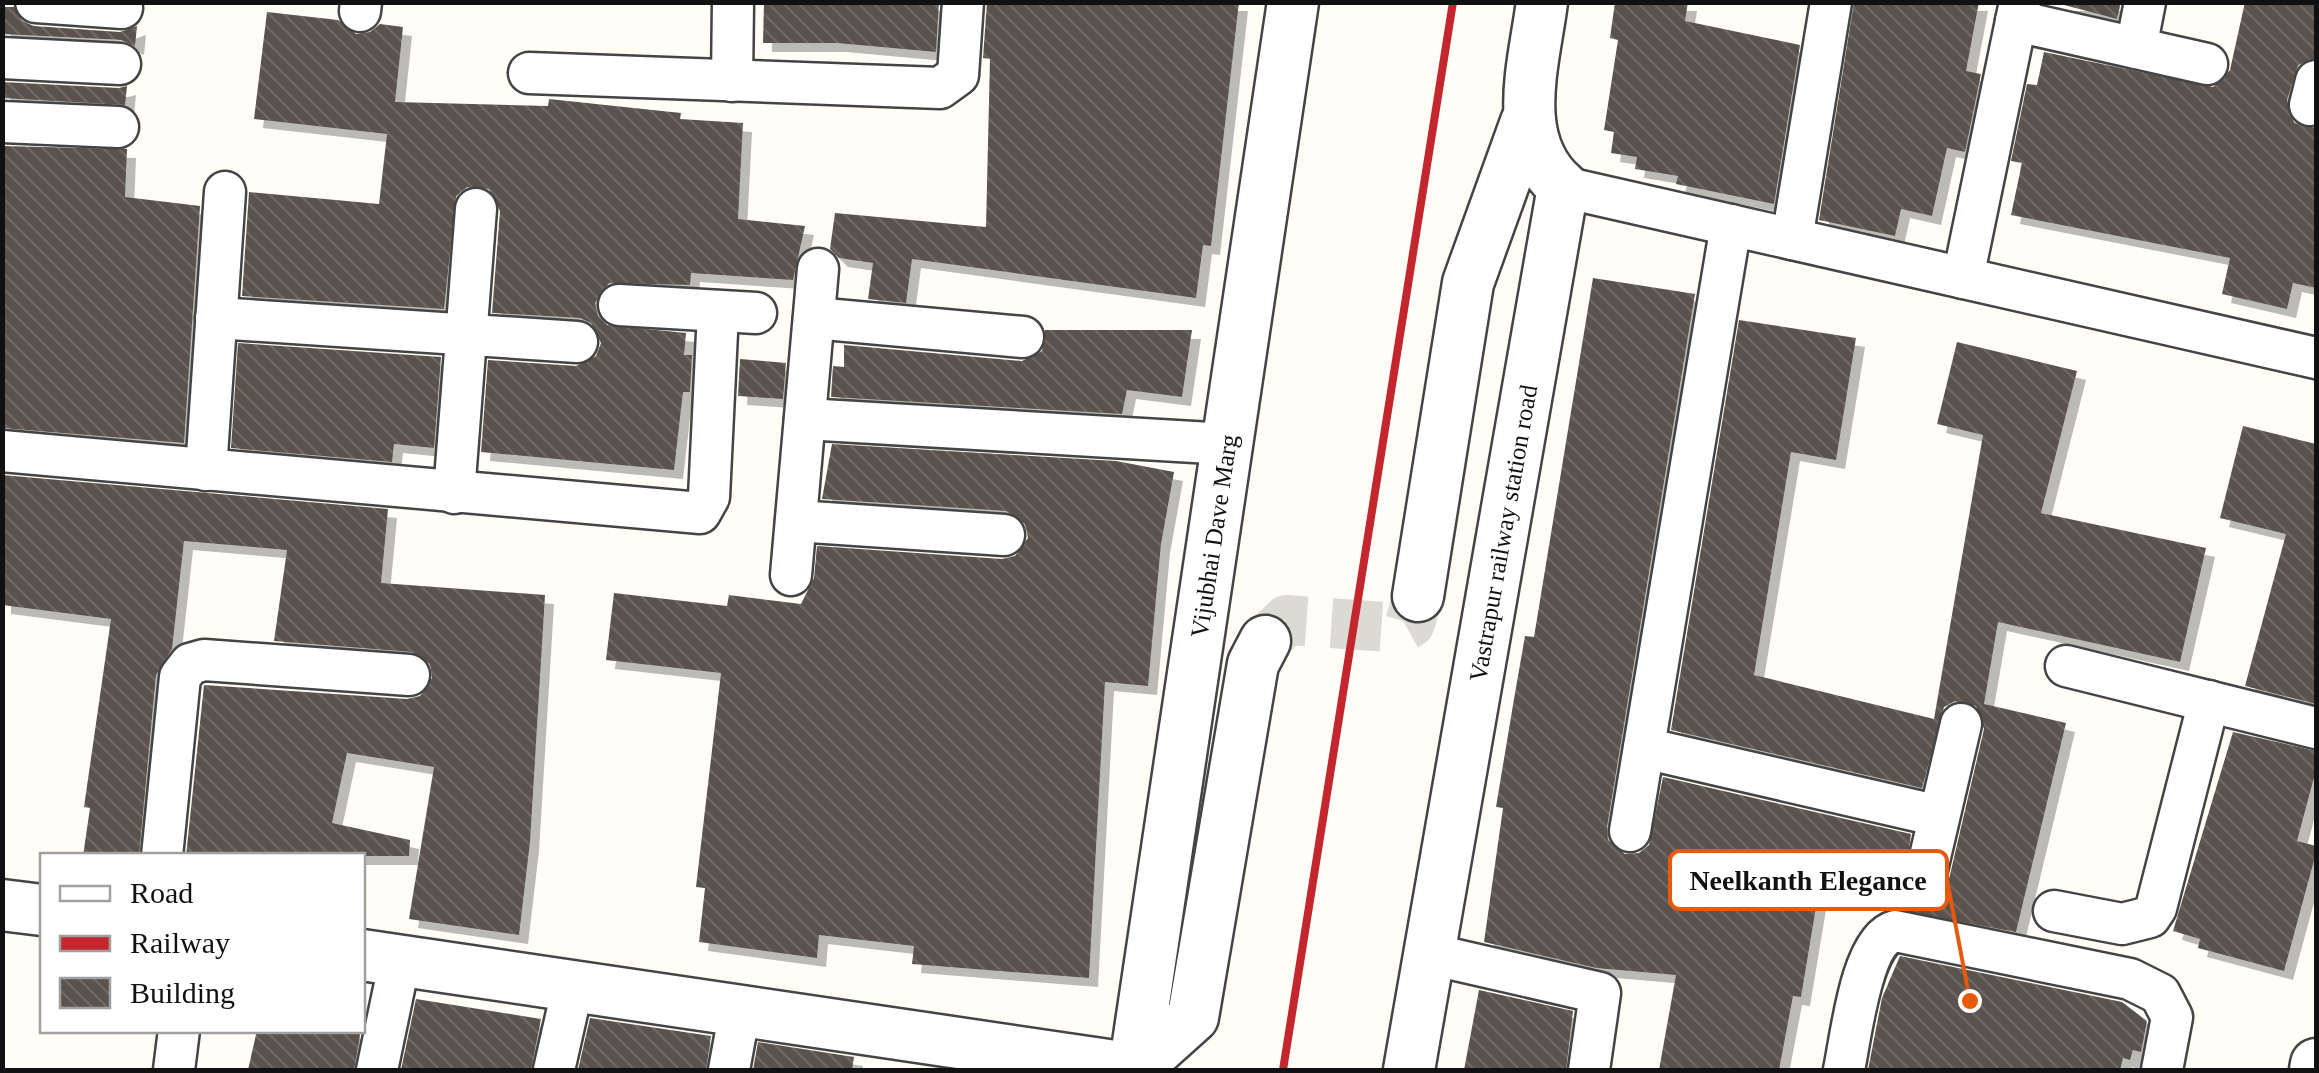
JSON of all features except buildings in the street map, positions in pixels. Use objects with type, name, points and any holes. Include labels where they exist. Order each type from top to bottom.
[{"type":"street","points":[[36,2],[122,8]]},
{"type":"street","points":[[732,81],[733,2]]},
{"type":"street","points":[[530,73],[940,88],[958,76],[963,2]]},
{"type":"street","name":"Vijubhai Dave Marg","points":[[1135,1070],[1293,2]]},
{"type":"street","points":[[1418,596],[1468,283],[1526,122],[1542,2]]},
{"type":"street","points":[[1792,239],[1832,2]]},
{"type":"street","points":[[2136,48],[2145,2]]},
{"type":"street","points":[[1963,278],[2018,12],[2136,48],[2206,64]]},
{"type":"street","points":[[2,58],[120,64]]},
{"type":"street","points":[[2,122],[118,127]]},
{"type":"street","points":[[1526,122],[1550,176],[1563,188],[2316,358]]},
{"type":"street","name":"Vastrapur railway station road","points":[[1410,1070],[1563,188]]},
{"type":"street","points":[[206,470],[225,192]]},
{"type":"street","points":[[454,493],[476,209]]},
{"type":"street","points":[[1630,830],[1731,226]]},
{"type":"street","points":[[791,575],[818,269]]},
{"type":"street","points":[[2,451],[700,513],[709,497],[737,313],[619,305]]},
{"type":"street","points":[[216,318],[577,342]]},
{"type":"street","points":[[814,318],[1023,337]]},
{"type":"street","points":[[805,420],[1228,444]]},
{"type":"street","points":[[796,520],[1004,535]]},
{"type":"street","points":[[376,1070],[381,958],[740,1010],[910,1053],[1135,1070],[1193,1017],[1253,664],[1264,641]]},
{"type":"street","points":[[162,853],[180,676],[190,664],[204,660],[409,675]]},
{"type":"street","points":[[2066,666],[2316,728]]},
{"type":"street","points":[[2054,911],[2122,924],[2150,917],[2156,908],[2209,701]]},
{"type":"street","points":[[1926,874],[1961,724]]},
{"type":"street","points":[[1644,748],[1939,816]]},
{"type":"street","points":[[2,905],[40,910]]},
{"type":"street","points":[[1844,1070],[1870,954],[1884,934],[1895,931],[2130,978],[2152,987],[2172,1017],[2162,1070]]},
{"type":"street","points":[[1430,954],[1600,992],[1589,1070]]},
{"type":"street","points":[[554,1070],[574,986]]},
{"type":"street","points":[[729,1070],[740,1010]]},
{"type":"street","points":[[174,1070],[179,1033]]},
{"type":"tunnel","points":[[1265,641],[1287,620],[1401,628],[1410,623],[1418,596]]},
{"type":"railway","points":[[1283,1070],[1453,2]]},
{"type":"place","name":"Neelkanth Elegance","points":[[1970,1001]]}]
